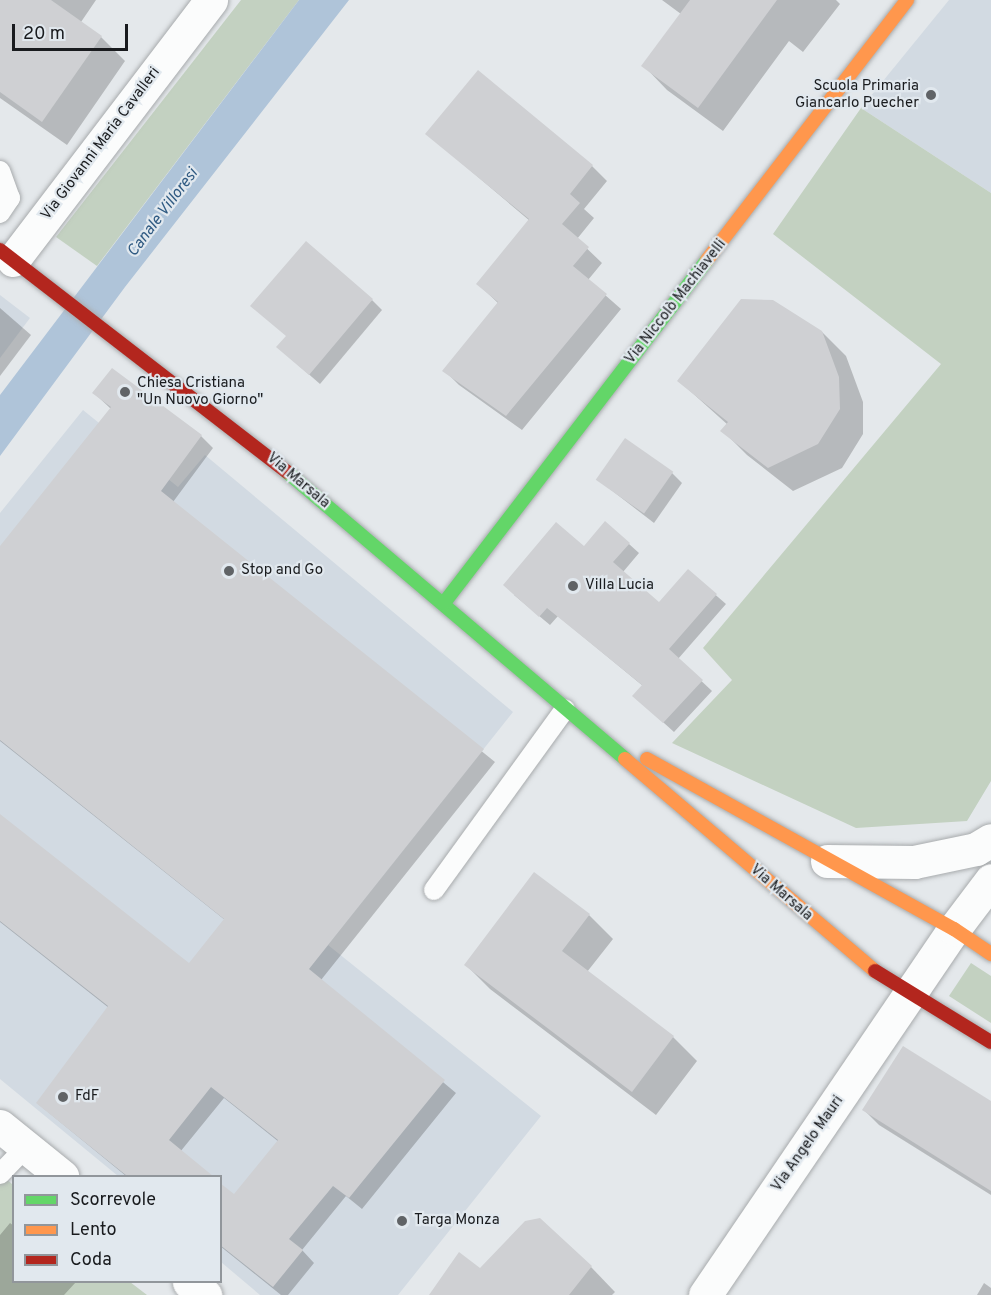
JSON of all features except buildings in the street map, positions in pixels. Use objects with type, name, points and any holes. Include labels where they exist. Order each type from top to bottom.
[{"type":"street","name":"Via Giovanni Maria Cavalleri","points":[[6,255],[211,0]]},
{"type":"street","name":"Via Niccolò Machiavelli","points":[[444,603],[907,0]]},
{"type":"street","name":"Via Marsala","points":[[6,255],[249,440],[444,603],[866,965],[991,1042]]},
{"type":"street","name":"Via Marsala","points":[[586,725],[827,861],[954,929],[991,954]]},
{"type":"street","points":[[827,861],[914,862],[976,849],[991,840]]},
{"type":"street","name":"Via Angelo Mauri","points":[[705,1295],[954,929],[991,880]]},
{"type":"street","points":[[0,1126],[61,1175]]},
{"type":"street","points":[[191,1283],[205,1295]]},
{"type":"lane","points":[[0,171],[10,198],[0,213]]},
{"type":"lane","points":[[434,890],[565,709]]},
{"type":"lane","points":[[0,1174],[26,1147]]},
{"type":"shaded area","name":"Scuola Primaria Giancarlo Puecher","points":[[949,0],[991,0],[991,193],[861,108]]},
{"type":"shaded area","points":[[0,295],[30,318],[0,358]]},
{"type":"shaded area","points":[[83,410],[178,487],[205,455],[513,712],[328,945],[541,1116],[398,1295],[260,1295],[222,1263],[222,1175],[117,1175],[0,1079],[0,513]]},
{"type":"green space","points":[[241,0],[299,0],[97,266],[56,237]]},
{"type":"green space","points":[[861,108],[991,193],[991,781],[967,821],[856,828],[672,743],[732,680],[703,648],[941,364],[773,234]]},
{"type":"green space","points":[[971,963],[991,976],[991,1023],[949,996]]},
{"type":"green space","points":[[0,1173],[12,1184],[12,1283],[131,1283],[147,1295],[0,1295]]},
{"type":"water","name":"Canale Villoresi","points":[[299,0],[349,0],[125,287],[0,456],[0,395]]},
{"type":"traffic: fast","points":[[444,603],[707,260]]},
{"type":"traffic: fast","points":[[287,472],[625,759]]},
{"type":"traffic: slow","points":[[707,260],[907,0]]},
{"type":"traffic: slow","points":[[625,759],[875,971]]},
{"type":"traffic: slow","points":[[647,759],[954,929],[991,954]]},
{"type":"traffic: jam","points":[[0,250],[287,472]]},
{"type":"traffic: jam","points":[[875,971],[991,1042]]},
{"type":"place","name":"Scuola Primaria Giancarlo Puecher","points":[[931,95]]},
{"type":"place","name":"Chiesa Cristiana \"Un Nuovo Giorno\"","points":[[125,392]]},
{"type":"place","name":"Stop and Go","points":[[229,571]]},
{"type":"place","name":"Villa Lucia","points":[[573,586]]},
{"type":"place","name":"FdF","points":[[63,1097]]},
{"type":"place","name":"Targa Monza","points":[[402,1221]]}]
